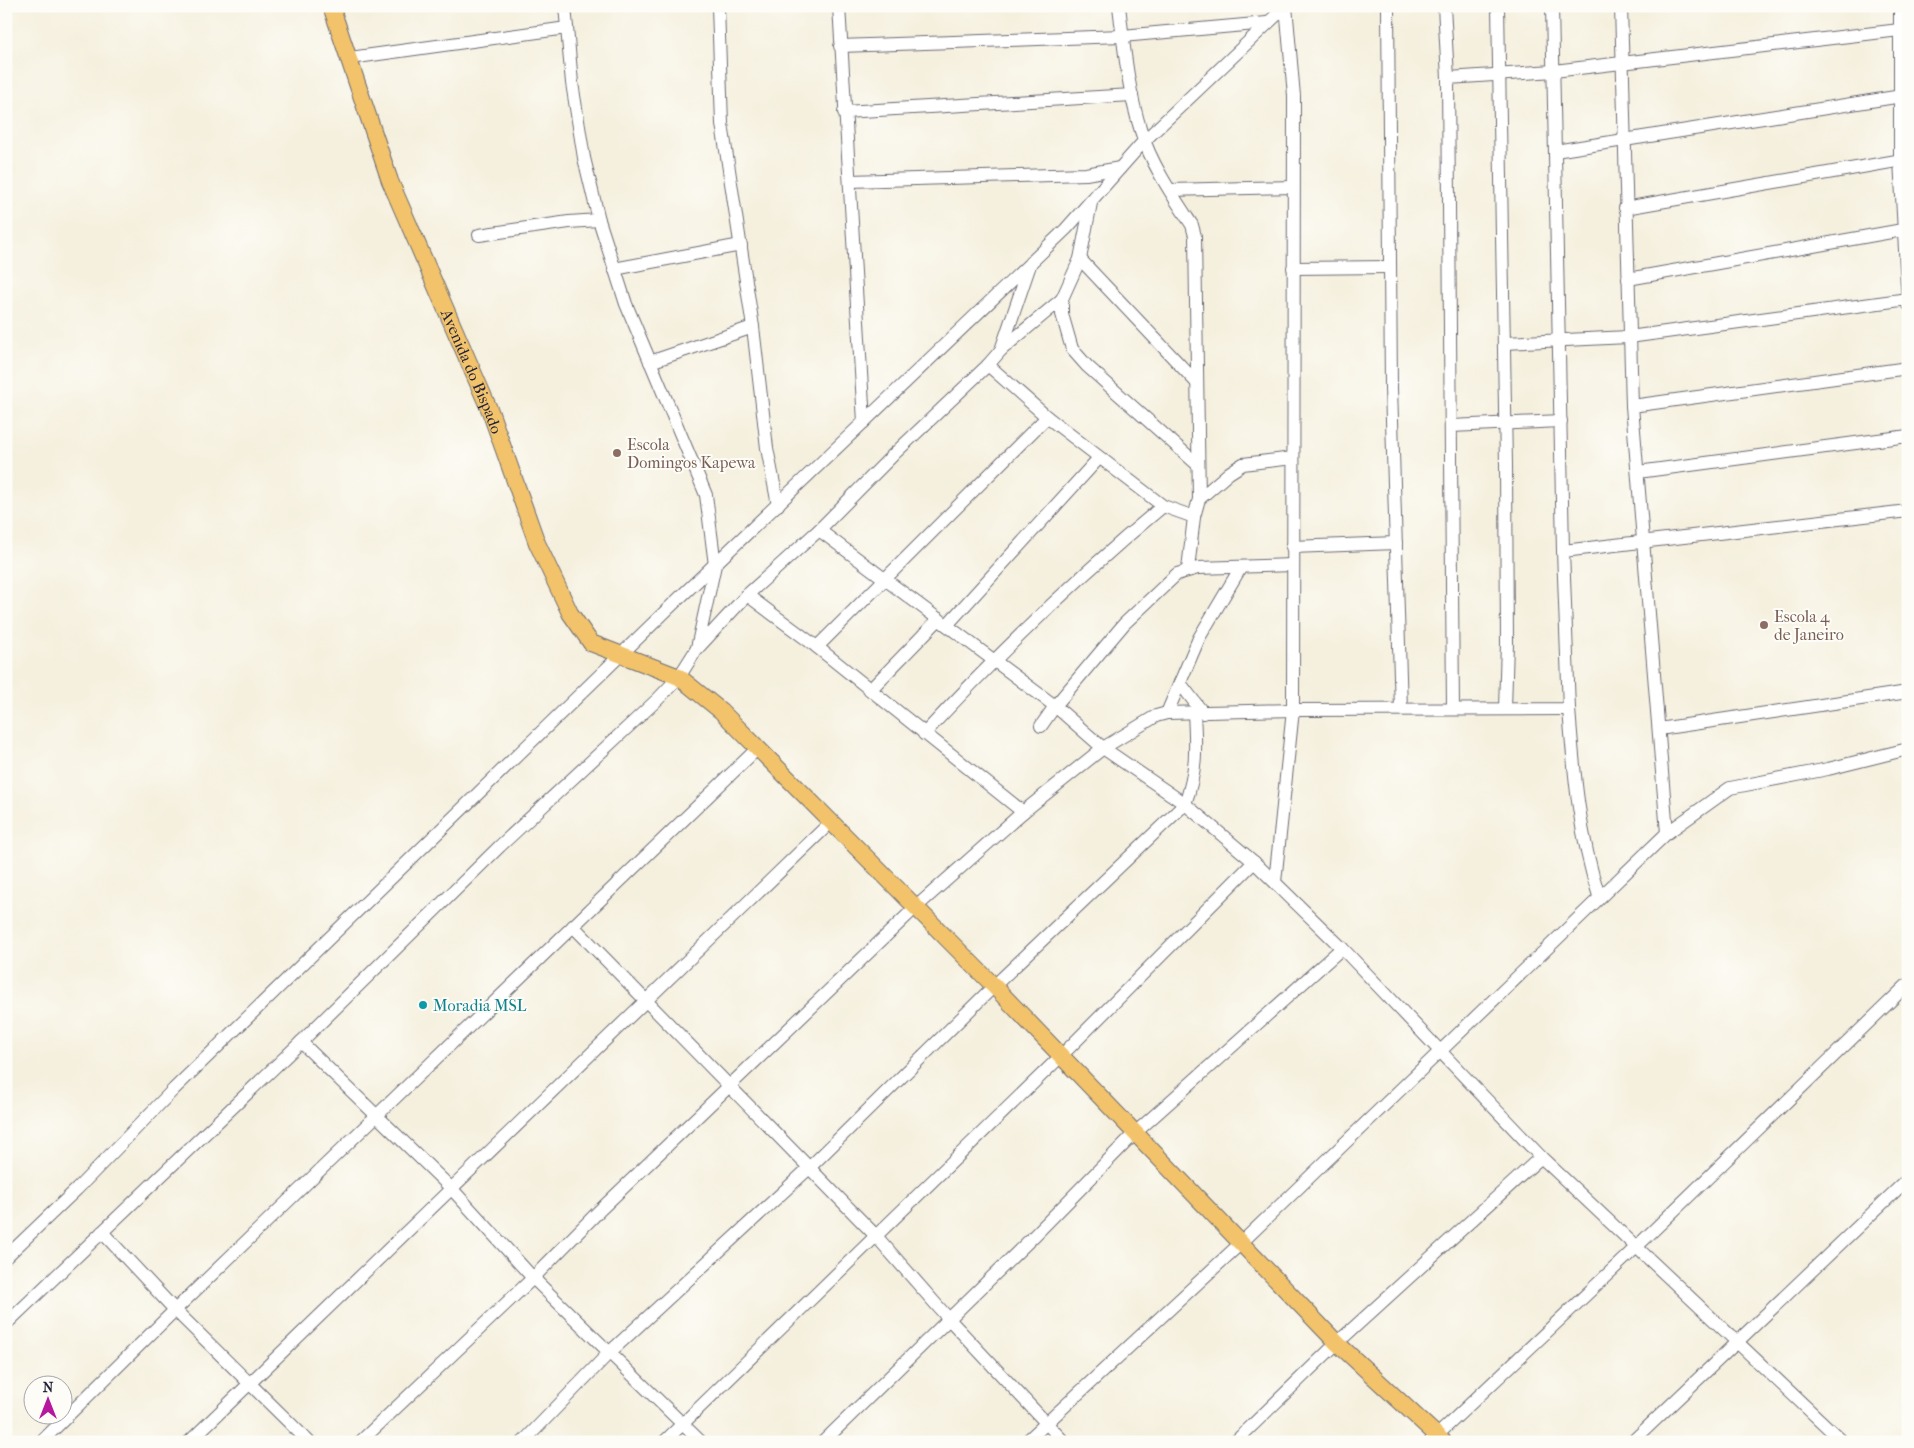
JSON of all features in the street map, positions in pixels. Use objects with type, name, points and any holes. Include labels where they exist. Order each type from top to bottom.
[{"type":"main road","name":"Avenida do Bispado","points":[[331,6],[390,182],[490,411],[537,543],[570,614],[591,643],[679,677],[721,710],[994,986],[1337,1343],[1437,1439]]},
{"type":"street","points":[[565,6],[572,83],[584,158],[599,220],[626,304],[706,495],[715,565],[696,650]]},
{"type":"street","points":[[718,6],[722,124],[753,328],[762,410],[778,505]]},
{"type":"street","points":[[839,6],[864,422]]},
{"type":"street","points":[[1119,6],[1132,95],[1145,140],[1170,190],[1192,225],[1195,236],[1199,500],[1194,517],[1188,569]]},
{"type":"street","points":[[6,1257],[77,1189],[174,1089],[621,655],[1091,203],[1145,140],[1286,6]]},
{"type":"street","points":[[1275,882],[1293,710],[1294,96],[1286,6]]},
{"type":"street","points":[[1388,6],[1391,388],[1401,709]]},
{"type":"street","points":[[1444,6],[1448,78],[1453,709]]},
{"type":"street","points":[[1498,6],[1505,424],[1507,643],[1505,709]]},
{"type":"street","points":[[1552,6],[1568,709],[1578,808],[1588,862],[1599,896]]},
{"type":"street","points":[[1621,6],[1624,63],[1625,208],[1632,406],[1667,833]]},
{"type":"street","points":[[1900,6],[1904,29],[1904,160],[1908,304]]},
{"type":"street","points":[[840,46],[1122,36],[1267,22]]},
{"type":"street","points":[[350,58],[567,28]]},
{"type":"street","points":[[1448,78],[1554,71],[1904,29]]},
{"type":"street","points":[[844,112],[1132,95]]},
{"type":"street","points":[[1555,151],[1904,96]]},
{"type":"street","points":[[1625,208],[1904,160]]},
{"type":"street","points":[[850,182],[1086,174],[1120,168]]},
{"type":"street","points":[[1170,190],[1293,187]]},
{"type":"street","points":[[1091,203],[1080,259],[1062,299],[1062,314],[1072,349],[1087,366],[1198,465]]},
{"type":"street","points":[[479,235],[569,222],[599,220]]},
{"type":"street","points":[[1628,279],[1906,229]]},
{"type":"street","points":[[614,269],[741,245]]},
{"type":"street","points":[[1001,350],[1032,259]]},
{"type":"street","points":[[1080,259],[1197,383]]},
{"type":"street","points":[[1293,268],[1390,266]]},
{"type":"street","points":[[6,1324],[301,1042],[500,846],[658,699],[679,677],[696,650],[747,595],[819,530],[894,454],[988,365],[1001,350],[1062,299]]},
{"type":"street","points":[[1504,343],[1629,337],[1908,299]]},
{"type":"street","points":[[650,362],[753,328]]},
{"type":"street","points":[[988,365],[1047,417],[1163,506],[1194,517]]},
{"type":"street","points":[[1632,406],[1908,368]]},
{"type":"street","points":[[816,647],[1047,417]]},
{"type":"street","points":[[1451,426],[1561,421]]},
{"type":"street","points":[[1638,472],[1908,436]]},
{"type":"street","points":[[870,690],[943,622],[1099,458]]},
{"type":"street","points":[[1199,500],[1229,473],[1244,464],[1293,458]]},
{"type":"street","points":[[924,734],[993,659],[1111,549],[1163,506]]},
{"type":"street","points":[[1563,551],[1908,511]]},
{"type":"street","points":[[819,530],[886,578],[1055,706],[1103,748],[1185,804],[1254,862],[1342,948],[1541,1157],[1737,1339],[1843,1442]]},
{"type":"street","points":[[1292,547],[1396,543]]},
{"type":"street","points":[[1041,726],[1055,706],[1124,624],[1163,585],[1177,574],[1188,569],[1292,565]]},
{"type":"street","points":[[1167,713],[1199,638],[1241,566]]},
{"type":"street","points":[[747,595],[816,647],[1023,812]]},
{"type":"street","points":[[523,1442],[610,1353],[808,1169],[994,986],[1185,804],[1193,782],[1198,713],[1180,683]]},
{"type":"street","points":[[1659,729],[1908,692]]},
{"type":"street","points":[[360,1442],[533,1278],[730,1085],[916,907],[1023,812],[1103,748],[1156,716],[1167,713],[1293,710],[1568,709]]},
{"type":"street","points":[[41,1442],[175,1310],[759,747]]},
{"type":"street","points":[[1026,1442],[1241,1243],[1599,896],[1667,833],[1730,788],[1828,769],[1908,749]]},
{"type":"street","points":[[189,1442],[832,821]]},
{"type":"street","points":[[664,1442],[1061,1056],[1254,862]]},
{"type":"street","points":[[573,926],[730,1085],[808,1169],[876,1236],[948,1318],[1064,1442]]},
{"type":"street","points":[[823,1442],[1034,1236],[1135,1133],[1342,948]]},
{"type":"street","points":[[1437,1439],[1908,984]]},
{"type":"street","points":[[301,1042],[451,1188],[533,1278],[684,1423],[701,1442]]},
{"type":"street","points":[[1235,1442],[1337,1343],[1541,1157]]},
{"type":"street","points":[[1632,1442],[1737,1339],[1908,1179]]},
{"type":"street","points":[[102,1232],[175,1310],[309,1442]]},
{"type":"place","name":"Escola Domingos Kapewa","points":[[617,453]]},
{"type":"place","name":"Escola 4 de Janeiro","points":[[1764,625]]},
{"type":"place","name":"Moradia MSL","points":[[423,1005]]}]
